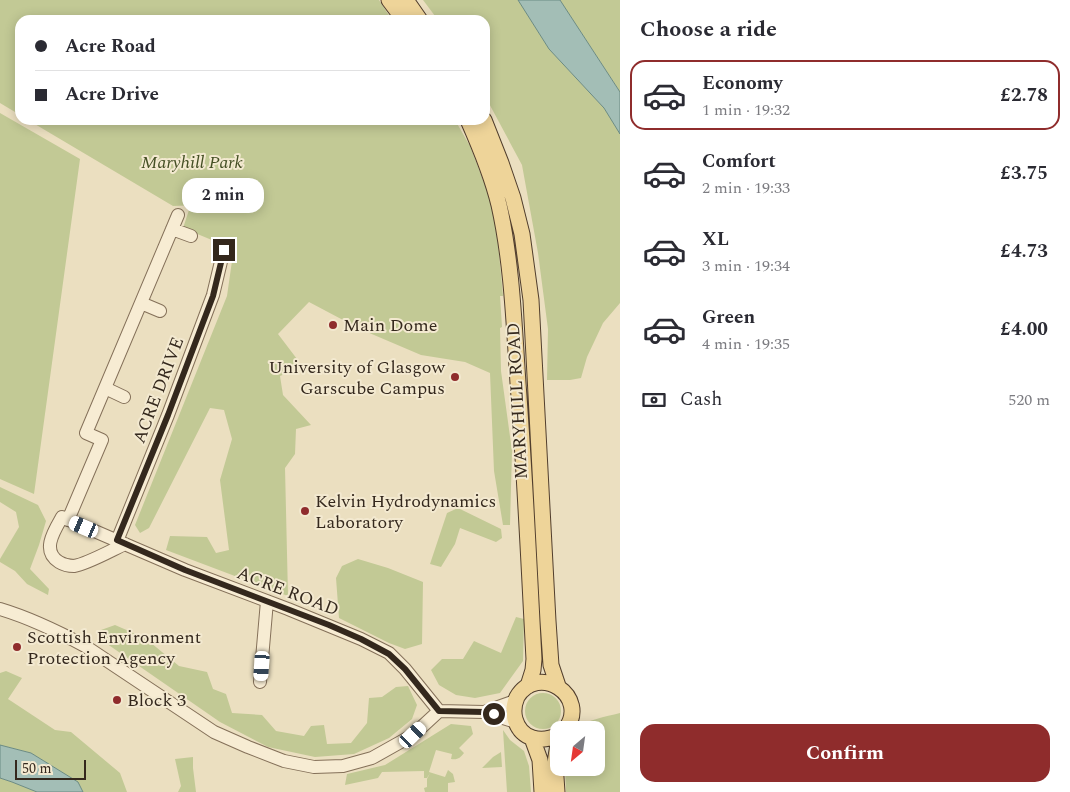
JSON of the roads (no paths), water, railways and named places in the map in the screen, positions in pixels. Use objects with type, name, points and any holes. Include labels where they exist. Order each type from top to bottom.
[{"type":"main road","points":[[389,0],[400,15]]},
{"type":"main road","points":[[406,0],[416,15]]},
{"type":"main road","name":"MARYHILL ROAD","points":[[470,125],[487,164],[498,203],[505,234],[510,280],[524,458],[534,659],[528,686]]},
{"type":"main road","name":"MARYHILL ROAD","points":[[486,125],[514,198],[522,234],[531,300],[551,665],[558,686],[569,698],[572,712],[570,721]]},
{"type":"main road","points":[[550,739],[541,740],[525,734],[516,722],[514,708],[518,695],[528,686],[548,683],[558,686]]},
{"type":"main road","points":[[532,738],[540,760],[542,792]]},
{"type":"main road","points":[[556,776],[557,792]]},
{"type":"street","points":[[121,542],[74,566],[66,566],[54,558],[50,551],[52,534],[65,518],[102,440],[86,433],[178,215]]},
{"type":"street","points":[[172,229],[191,236]]},
{"type":"street","name":"ACRE DRIVE","points":[[121,542],[213,296],[224,250]]},
{"type":"street","points":[[141,303],[160,312]]},
{"type":"street","points":[[105,388],[124,397]]},
{"type":"street","name":"ACRE ROAD","points":[[65,518],[185,570],[361,639],[389,654],[405,669],[439,711]]},
{"type":"street","points":[[260,682],[267,601]]},
{"type":"street","points":[[0,610],[21,616],[67,636],[214,732],[284,761],[314,767],[344,766],[372,758],[413,735],[439,711],[484,712],[516,722]]},
{"type":"street","points":[[484,712],[516,701]]},
{"type":"water","points":[[518,0],[560,0],[620,92],[620,134],[604,108],[549,49]]},
{"type":"water","points":[[0,745],[31,753],[78,782],[83,792],[37,792],[0,778]]},
{"type":"place","name":"Main Dome","points":[[333,325]]},
{"type":"place","name":"University of Glasgow Garscube Campus","points":[[455,377]]},
{"type":"place","name":"Kelvin Hydrodynamics Laboratory","points":[[305,511]]},
{"type":"place","name":"Scottish Environment Protection Agency","points":[[17,647]]},
{"type":"place","name":"Block 3","points":[[117,700]]},
{"type":"park label","name":"Maryhill Park","points":[[192,162]]}]
